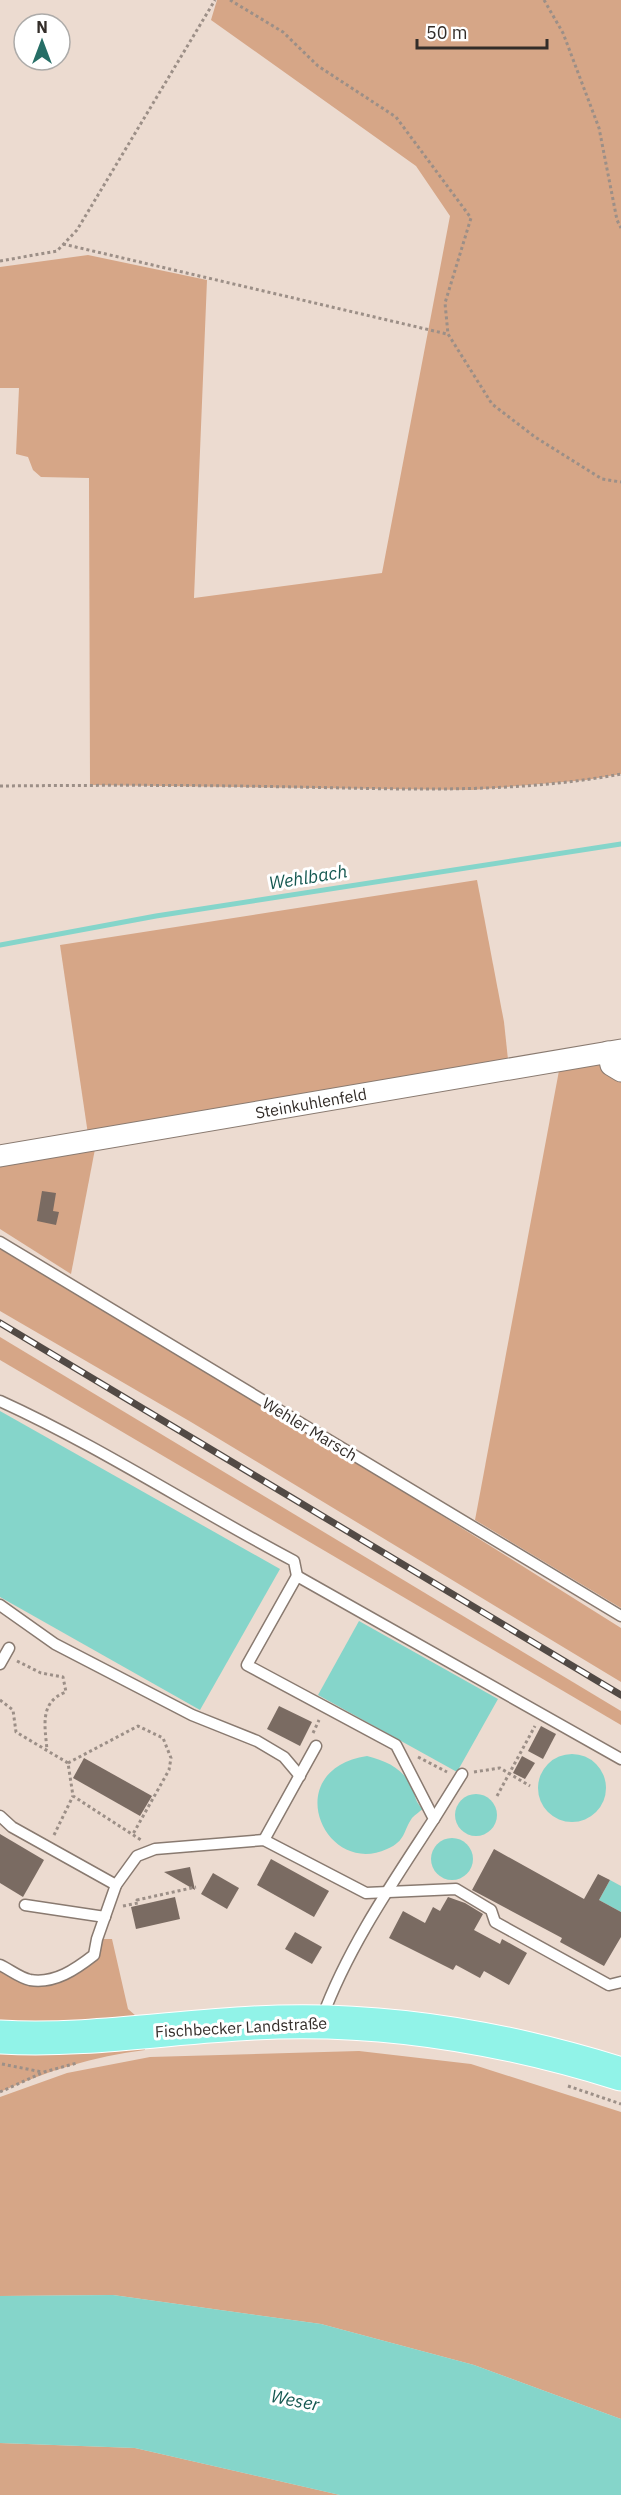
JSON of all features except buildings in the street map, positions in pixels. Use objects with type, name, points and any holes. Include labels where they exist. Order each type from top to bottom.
[{"type":"main road","name":"Fischbecker Landstraße","points":[[0,2037],[109,2035],[254,2023],[320,2029],[391,2025],[471,2037],[621,2074]]},
{"type":"street","points":[[614,1051],[611,1065],[621,1071]]},
{"type":"street","name":"Steinkuhlenfeld","points":[[0,1156],[614,1051]]},
{"type":"lane","name":"Wehler Marsch","points":[[0,1242],[621,1616]]},
{"type":"lane","points":[[0,1401],[165,1487],[235,1530],[294,1561],[297,1576],[247,1665],[396,1745],[434,1819]]},
{"type":"lane","points":[[297,1576],[621,1759]]},
{"type":"lane","points":[[0,1605],[55,1644],[192,1715],[257,1741],[284,1757],[300,1776]]},
{"type":"lane","points":[[264,1840],[316,1746]]},
{"type":"lane","points":[[320,2029],[334,1983],[385,1894],[461,1776]]},
{"type":"lane","points":[[0,1816],[12,1827],[116,1885]]},
{"type":"lane","points":[[0,1965],[29,1980],[53,1978],[72,1972],[94,1955],[97,1939],[116,1885],[137,1856],[155,1849],[264,1840],[366,1893],[385,1894],[456,1889],[491,1910],[495,1922],[609,1985],[621,1982]]},
{"type":"lane","points":[[25,1905],[106,1913]]},
{"type":"path","points":[[0,261],[57,250],[77,230],[215,0]]},
{"type":"path","points":[[230,0],[283,33],[318,66],[396,117],[471,218],[445,303],[448,334],[492,404],[535,437],[602,479],[621,482]]},
{"type":"path","points":[[544,0],[563,33],[599,128],[617,220],[621,228]]},
{"type":"path","points":[[63,244],[448,334]]},
{"type":"path","points":[[0,786],[133,784],[472,790],[586,780],[621,774]]},
{"type":"path","points":[[5,1656],[41,1673],[63,1677],[66,1692],[52,1700],[45,1710],[47,1750]]},
{"type":"path","points":[[0,1700],[13,1710],[16,1718],[16,1732],[68,1763],[73,1796],[48,1846]]},
{"type":"path","points":[[316,1746],[310,1739],[325,1707]]},
{"type":"path","points":[[497,1796],[541,1714]]},
{"type":"path","points":[[68,1763],[138,1726],[163,1738],[171,1758],[169,1770],[133,1835]]},
{"type":"path","points":[[396,1745],[461,1776],[500,1768],[530,1786]]},
{"type":"path","points":[[73,1796],[155,1849]]},
{"type":"path","points":[[106,1913],[138,1903],[137,1900],[196,1887]]},
{"type":"path","points":[[0,2092],[44,2072],[87,2060]]},
{"type":"path","points":[[0,2064],[44,2072]]},
{"type":"path","points":[[565,2086],[621,2104]]},
{"type":"shaded area","points":[[217,0],[621,0],[621,774],[586,780],[472,790],[90,785],[89,478],[41,477],[33,470],[28,457],[16,454],[19,388],[0,388],[0,267],[88,255],[207,280],[194,598],[382,573],[450,216],[416,166],[211,20]]},
{"type":"shaded area","points":[[477,880],[504,1022],[509,1069],[89,1141],[60,945]]},
{"type":"shaded area","points":[[621,1050],[621,1608],[475,1520],[561,1060]]},
{"type":"shaded area","points":[[95,1149],[71,1274],[0,1229],[0,1165]]},
{"type":"shaded area","points":[[0,1249],[339,1451],[621,1628],[621,1682],[191,1422],[0,1311]]},
{"type":"shaded area","points":[[0,1337],[621,1711],[621,1725],[0,1360]]},
{"type":"shaded area","points":[[97,1939],[112,1939],[128,2009],[144,2023],[145,2050],[71,2065],[0,2092],[0,1965],[29,1980],[53,1978],[94,1955]]},
{"type":"shaded area","points":[[359,2051],[471,2064],[621,2112],[621,2419],[474,2365],[321,2324],[113,2295],[0,2296],[0,2097],[67,2073],[150,2057]]},
{"type":"shaded area","points":[[0,2443],[135,2448],[340,2495],[0,2495]]},
{"type":"water","points":[[0,1411],[280,1569],[200,1710],[0,1597]]},
{"type":"water","points":[[359,1621],[498,1699],[457,1772],[318,1695]]},
{"type":"water","points":[[565,1754],[579,1754],[591,1759],[601,1769],[606,1788],[601,1807],[591,1817],[579,1822],[565,1822],[553,1817],[543,1807],[538,1795],[538,1781],[543,1769],[553,1759]]},
{"type":"water","points":[[367,1756],[388,1763],[400,1771],[409,1781],[417,1802],[423,1809],[412,1818],[398,1843],[387,1849],[364,1854],[345,1849],[330,1836],[320,1819],[318,1799],[324,1781],[340,1765]]},
{"type":"water","points":[[476,1794],[491,1800],[497,1815],[491,1830],[476,1836],[461,1830],[455,1815],[461,1800]]},
{"type":"water","points":[[452,1838],[467,1844],[473,1859],[467,1874],[452,1880],[437,1874],[431,1859],[437,1844]]},
{"type":"water","points":[[610,1880],[621,1886],[621,1912],[599,1900]]},
{"type":"water","name":"Weser","points":[[113,2295],[321,2324],[474,2365],[621,2419],[621,2495],[340,2495],[135,2448],[0,2443],[0,2296]]},
{"type":"waterway","name":"Wehlbach","points":[[0,945],[156,916],[621,844]]},
{"type":"railway","points":[[0,1323],[621,1695]]}]
